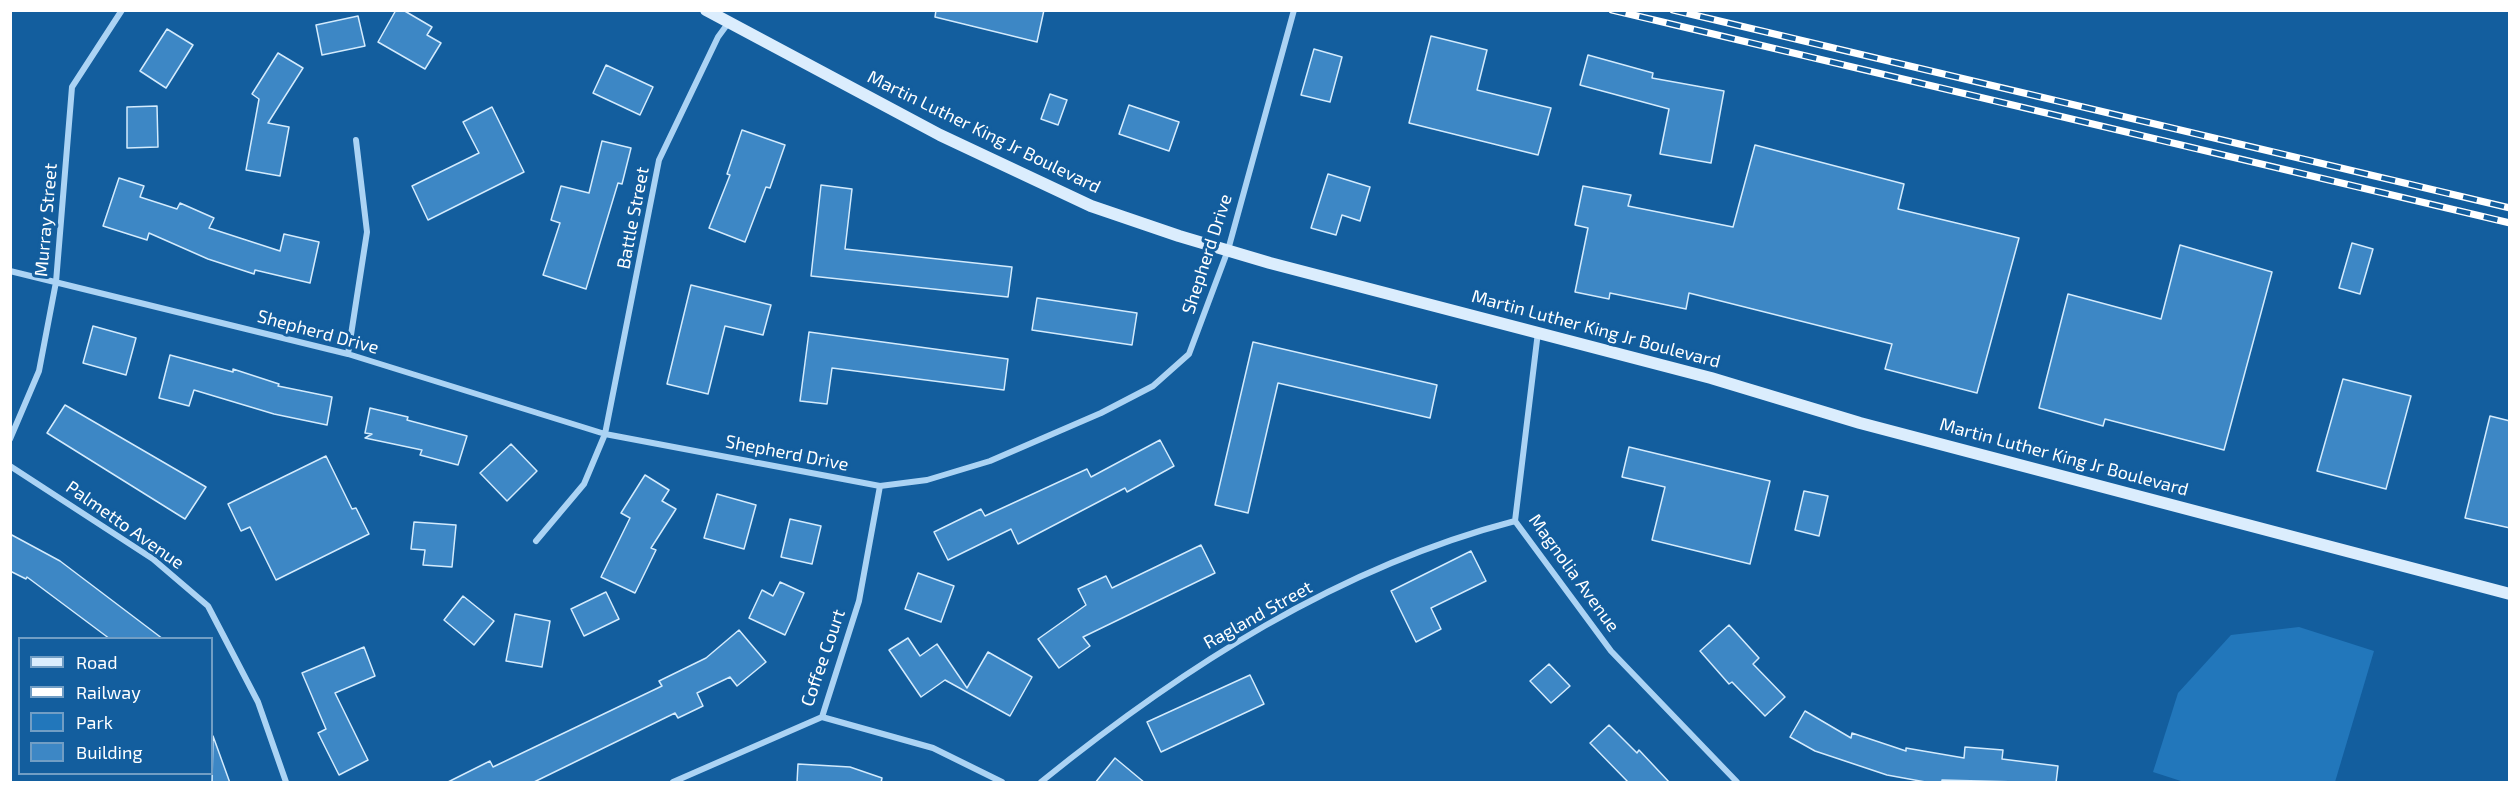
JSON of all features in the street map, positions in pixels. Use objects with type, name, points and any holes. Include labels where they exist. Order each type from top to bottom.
[{"type":"main road","name":"Martin Luther King Jr Boulevard","points":[[706,10],[940,135],[1090,206],[1228,250],[1711,378],[1860,423],[2510,594]]},
{"type":"street","name":"Murray Street","points":[[10,440],[39,371],[56,282],[72,87],[107,28],[122,10]]},
{"type":"street","name":"Shepherd Drive","points":[[10,271],[348,354],[605,434],[880,486],[927,480],[990,461],[1101,412],[1153,386],[1190,354],[1228,250],[1294,10]]},
{"type":"street","name":"Battle Street","points":[[536,541],[584,484],[605,434],[659,160],[718,37],[730,21]]},
{"type":"street","points":[[348,354],[368,232],[356,140]]},
{"type":"street","name":"Magnolia Avenue","points":[[1538,332],[1515,521],[1611,651],[1737,783]]},
{"type":"street","name":"Palmetto Avenue","points":[[10,466],[153,559],[208,606],[258,702],[286,783]]},
{"type":"street","name":"Coffee Court","points":[[673,783],[822,717],[858,600],[880,486]]},
{"type":"street","name":"Ragland Street","points":[[1041,783],[1173,681],[1268,624],[1369,571],[1458,536],[1515,521]]},
{"type":"street","points":[[822,717],[933,748],[1002,783]]},
{"type":"green space","points":[[2299,627],[2374,651],[2335,782],[2184,782],[2153,772],[2178,693],[2231,635]]},
{"type":"building","points":[[396,10],[403,10],[432,27],[427,35],[441,43],[425,69],[378,42]]},
{"type":"building","points":[[936,10],[1044,10],[1037,42],[935,17]]},
{"type":"building","points":[[358,16],[365,46],[322,55],[316,25]]},
{"type":"building","points":[[167,29],[193,45],[166,88],[140,71]]},
{"type":"building","points":[[1431,36],[1487,50],[1477,90],[1551,108],[1538,155],[1409,123]]},
{"type":"building","points":[[1314,49],[1342,57],[1330,102],[1301,95]]},
{"type":"building","points":[[278,53],[303,68],[268,123],[289,127],[280,176],[246,170],[259,99],[252,94]]},
{"type":"building","points":[[1588,55],[1653,73],[1652,78],[1724,91],[1711,163],[1660,154],[1669,109],[1580,85]]},
{"type":"building","points":[[606,65],[653,87],[640,115],[593,93]]},
{"type":"building","points":[[1050,94],[1067,100],[1058,125],[1041,119]]},
{"type":"building","points":[[1129,105],[1179,122],[1169,151],[1119,134]]},
{"type":"building","points":[[157,106],[158,147],[127,148],[127,107]]},
{"type":"building","points":[[492,107],[524,172],[428,220],[412,186],[479,153],[463,122]]},
{"type":"building","points":[[742,130],[785,145],[770,188],[766,187],[745,242],[709,228],[730,175],[727,174]]},
{"type":"building","points":[[602,141],[631,148],[622,184],[618,183],[586,289],[543,275],[560,223],[551,220],[561,186],[589,193]]},
{"type":"building","points":[[1755,145],[1904,184],[1898,209],[2019,238],[1977,393],[1885,369],[1892,344],[1689,293],[1686,309],[1610,293],[1609,299],[1575,292],[1588,228],[1575,225],[1583,186],[1631,195],[1628,206],[1733,227]]},
{"type":"building","points":[[1328,174],[1370,187],[1360,221],[1342,215],[1336,235],[1311,228]]},
{"type":"building","points":[[119,178],[144,186],[140,197],[177,209],[180,203],[214,218],[209,228],[280,251],[284,234],[319,242],[310,283],[255,270],[254,274],[208,259],[149,233],[147,240],[103,226]]},
{"type":"building","points":[[821,185],[852,189],[845,249],[1012,267],[1008,297],[811,276]]},
{"type":"building","points":[[2352,243],[2373,249],[2360,294],[2339,288]]},
{"type":"building","points":[[2180,245],[2272,272],[2224,450],[2105,419],[2103,426],[2039,408],[2068,294],[2161,319]]},
{"type":"building","points":[[691,285],[771,305],[763,335],[725,326],[708,394],[667,384]]},
{"type":"building","points":[[1037,298],[1137,313],[1132,345],[1032,330]]},
{"type":"building","points":[[93,326],[136,338],[126,375],[83,363]]},
{"type":"building","points":[[809,332],[1008,359],[1004,390],[832,368],[827,404],[800,401]]},
{"type":"building","points":[[1253,342],[1437,385],[1430,418],[1278,383],[1248,513],[1215,505]]},
{"type":"building","points":[[170,355],[233,372],[233,369],[279,384],[278,386],[332,397],[327,425],[274,414],[194,390],[189,406],[159,398]]},
{"type":"building","points":[[2343,379],[2411,396],[2386,489],[2317,471]]},
{"type":"building","points":[[65,405],[206,487],[185,519],[47,433]]},
{"type":"building","points":[[370,408],[408,417],[407,420],[467,436],[458,465],[420,455],[422,450],[365,438],[372,434],[365,433]]},
{"type":"building","points":[[2490,416],[2510,421],[2510,528],[2465,518]]},
{"type":"building","points":[[1160,440],[1174,466],[1127,492],[1125,488],[1018,544],[1011,529],[948,560],[934,532],[981,509],[985,516],[1087,469],[1091,477]]},
{"type":"building","points":[[511,444],[537,471],[507,501],[480,473]]},
{"type":"building","points":[[1629,447],[1770,481],[1750,564],[1652,540],[1665,487],[1622,477]]},
{"type":"building","points":[[326,456],[352,509],[356,508],[369,534],[276,580],[250,527],[241,531],[228,504]]},
{"type":"building","points":[[645,475],[669,490],[662,501],[676,509],[651,548],[656,550],[635,593],[601,577],[630,518],[621,513]]},
{"type":"building","points":[[1804,491],[1828,496],[1819,536],[1795,530]]},
{"type":"building","points":[[717,494],[756,505],[744,549],[704,538]]},
{"type":"building","points":[[790,519],[821,526],[812,564],[781,557]]},
{"type":"building","points":[[414,522],[456,525],[452,567],[423,565],[425,550],[411,549]]},
{"type":"building","points":[[10,534],[60,561],[160,637],[107,637],[27,577],[26,579],[10,571]]},
{"type":"building","points":[[1201,545],[1215,573],[1083,637],[1090,646],[1059,668],[1038,639],[1086,605],[1078,589],[1106,576],[1112,588]]},
{"type":"building","points":[[1471,551],[1486,581],[1431,608],[1441,629],[1416,642],[1391,591]]},
{"type":"building","points":[[918,573],[954,586],[941,622],[905,609]]},
{"type":"building","points":[[780,582],[804,593],[785,635],[749,618],[762,590],[773,596]]},
{"type":"building","points":[[606,592],[619,619],[584,636],[571,609]]},
{"type":"building","points":[[463,596],[494,621],[474,645],[444,620]]},
{"type":"building","points":[[515,614],[550,621],[542,667],[506,661]]},
{"type":"building","points":[[1729,625],[1759,658],[1753,664],[1785,697],[1765,716],[1732,682],[1729,684],[1700,651]]},
{"type":"building","points":[[739,630],[766,662],[737,686],[730,677],[697,693],[703,706],[678,718],[675,713],[532,783],[446,783],[490,761],[493,767],[662,686],[659,681],[706,658]]},
{"type":"building","points":[[908,638],[920,656],[937,644],[967,688],[988,652],[1032,677],[1010,716],[945,680],[921,697],[889,650]]},
{"type":"building","points":[[364,647],[375,676],[335,693],[368,760],[339,775],[318,733],[326,729],[302,673]]},
{"type":"building","points":[[1549,664],[1570,686],[1551,703],[1530,681]]},
{"type":"building","points":[[1250,675],[1264,704],[1161,752],[1147,722]]},
{"type":"building","points":[[1805,711],[1851,738],[1852,733],[1906,751],[1906,748],[1964,758],[1965,747],[2003,750],[2002,759],[2058,766],[2056,783],[1942,780],[1942,783],[1931,783],[1887,775],[1815,751],[1790,737]]},
{"type":"building","points":[[1609,725],[1637,753],[1639,750],[1670,783],[1629,783],[1590,743]]},
{"type":"building","points":[[213,736],[230,783],[212,783],[213,775]]},
{"type":"building","points":[[1115,758],[1145,783],[1095,783]]},
{"type":"building","points":[[798,764],[850,767],[882,778],[881,783],[797,783]]},
{"type":"railway","points":[[1612,10],[2510,223]]},
{"type":"railway","points":[[1673,10],[2510,208]]}]
